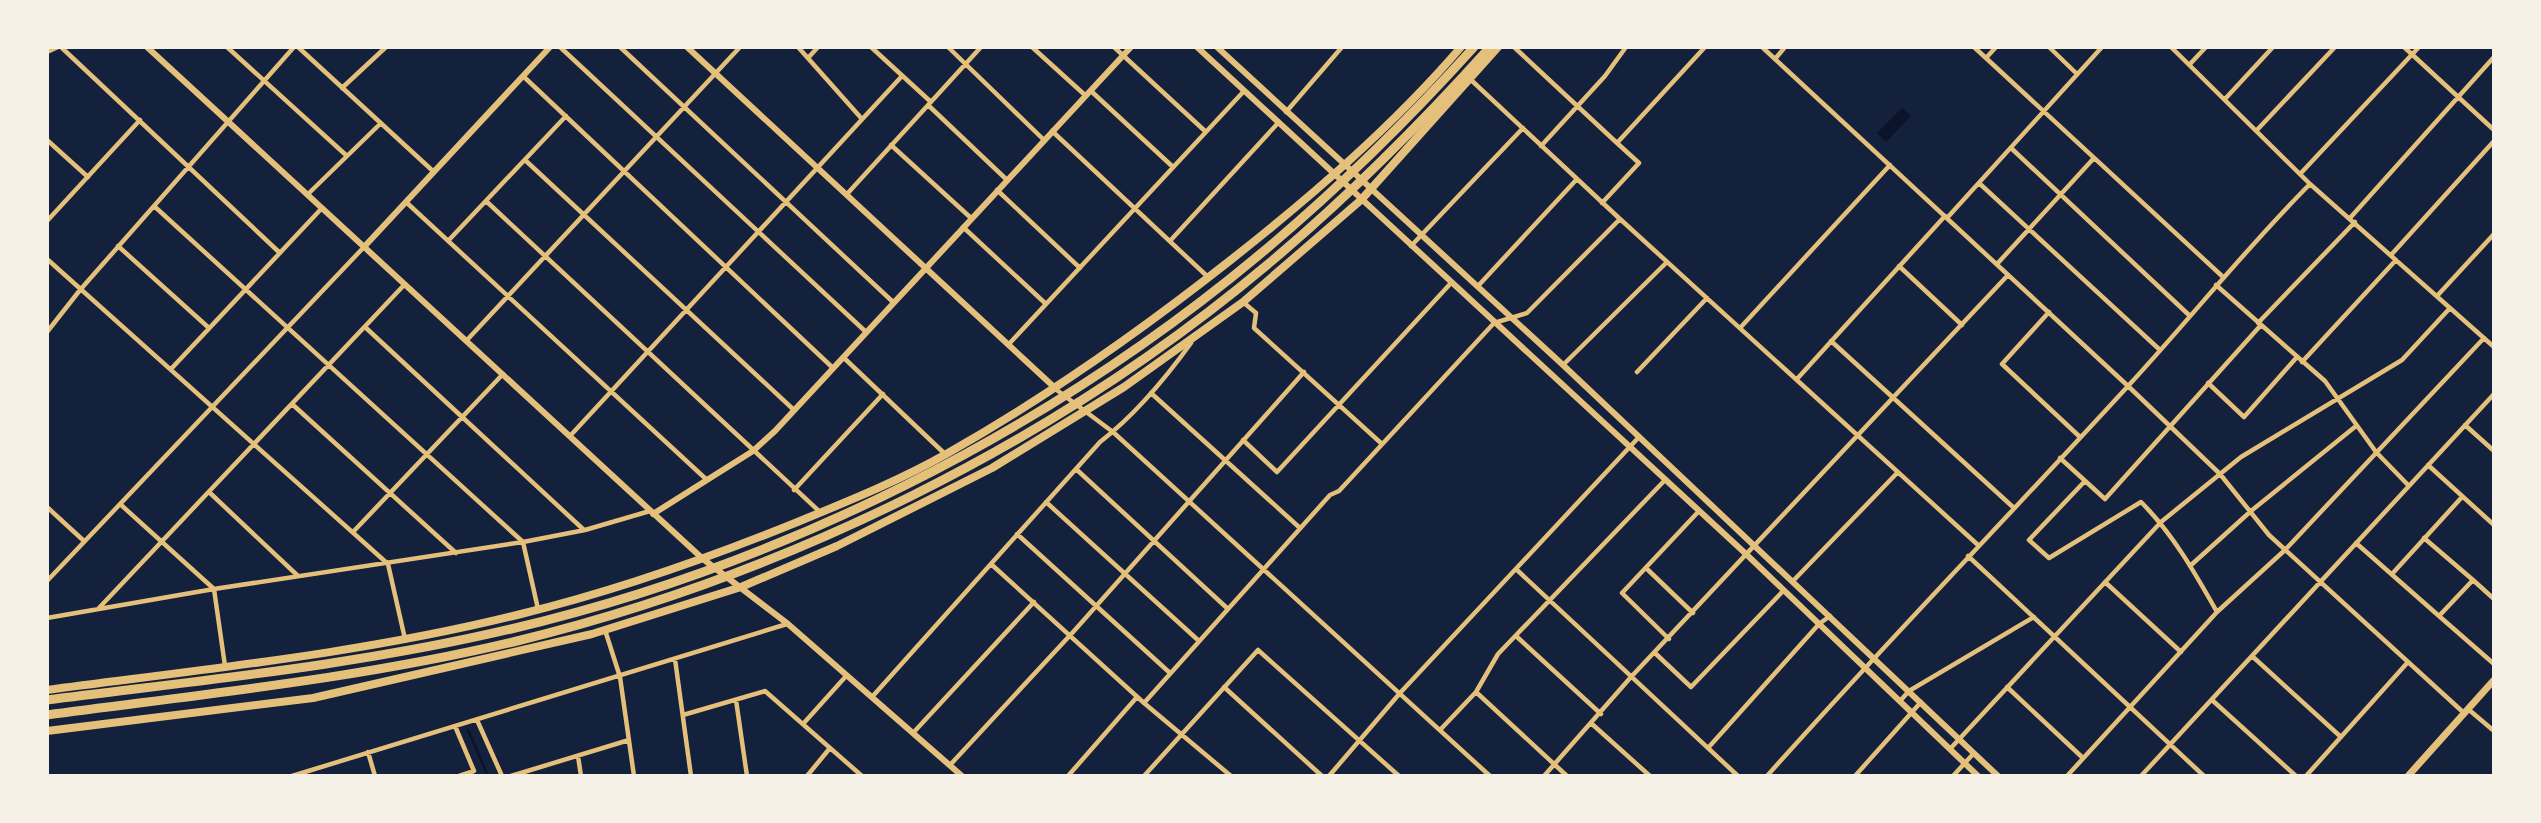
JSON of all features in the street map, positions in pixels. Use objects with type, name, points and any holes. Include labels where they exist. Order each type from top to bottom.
[{"type":"highway","points":[[47,701],[336,664],[515,628],[670,583],[767,547],[864,505],[968,452],[1050,404],[1167,327],[1257,257],[1329,195],[1416,110],[1474,47]]},
{"type":"highway","points":[[47,715],[337,676],[419,662],[518,640],[673,595],[772,558],[870,516],[974,463],[1069,407],[1174,337],[1265,267],[1337,204],[1401,144],[1490,47]]},
{"type":"highway","points":[[47,731],[313,698],[605,631],[741,586],[837,545],[992,468],[1085,412],[1243,302],[1361,200],[1498,47]]},
{"type":"highway","points":[[47,690],[405,640],[538,610],[703,559],[820,512],[946,454],[1126,339],[1271,229],[1344,165],[1433,80],[1457,49]]},
{"type":"main road","points":[[2408,776],[2494,680]]},
{"type":"street","points":[[47,52],[60,47],[280,253]]},
{"type":"street","points":[[147,47],[703,559],[788,624],[962,776]]},
{"type":"street","points":[[227,47],[347,156]]},
{"type":"street","points":[[47,332],[80,289],[296,47],[434,172]]},
{"type":"street","points":[[342,88],[386,47]]},
{"type":"street","points":[[47,581],[550,47]]},
{"type":"street","points":[[560,47],[866,332]]},
{"type":"street","points":[[620,47],[893,302]]},
{"type":"street","points":[[688,47],[1054,387],[1113,432],[1490,776]]},
{"type":"street","points":[[467,340],[740,47]]},
{"type":"street","points":[[798,47],[862,119]]},
{"type":"street","points":[[808,58],[818,47]]},
{"type":"street","points":[[871,47],[1007,180]]},
{"type":"street","points":[[948,47],[1044,139]]},
{"type":"street","points":[[847,194],[981,47]]},
{"type":"street","points":[[1032,47],[1173,167]]},
{"type":"street","points":[[1114,47],[1206,132]]},
{"type":"street","points":[[47,618],[214,589],[523,542],[652,513],[753,451],[843,358],[1130,47]]},
{"type":"street","points":[[1197,47],[1746,554],[1978,776]]},
{"type":"street","points":[[1217,47],[1563,365],[1998,776]]},
{"type":"street","points":[[1286,112],[1342,47]]},
{"type":"street","points":[[1514,47],[1639,163],[1602,203]]},
{"type":"street","points":[[1541,145],[1579,106],[1626,47]]},
{"type":"street","points":[[1617,143],[1704,47]]},
{"type":"street","points":[[1762,47],[2220,474],[2285,550],[2408,662],[2494,732]]},
{"type":"street","points":[[1775,59],[1785,47]]},
{"type":"street","points":[[1974,47],[2222,276]]},
{"type":"street","points":[[1986,58],[1996,47]]},
{"type":"street","points":[[2049,47],[2077,74]]},
{"type":"street","points":[[1797,379],[2102,47]]},
{"type":"street","points":[[2171,47],[2310,184],[2494,347]]},
{"type":"street","points":[[2190,65],[2206,47]]},
{"type":"street","points":[[2225,99],[2273,47]]},
{"type":"street","points":[[2257,130],[2335,47]]},
{"type":"street","points":[[2404,47],[2494,130]]},
{"type":"street","points":[[2301,173],[2419,47]]},
{"type":"street","points":[[2350,218],[2494,57]]},
{"type":"street","points":[[523,76],[833,368]]},
{"type":"street","points":[[570,436],[902,76]]},
{"type":"street","points":[[1470,79],[1602,203],[1978,545]]},
{"type":"street","points":[[1008,345],[1244,91]]},
{"type":"street","points":[[448,241],[566,116]]},
{"type":"street","points":[[47,221],[139,120]]},
{"type":"street","points":[[1170,241],[1278,123]]},
{"type":"street","points":[[307,195],[381,124]]},
{"type":"street","points":[[1411,246],[1523,128]]},
{"type":"street","points":[[1052,131],[1209,277]]},
{"type":"street","points":[[2391,255],[2494,141]]},
{"type":"street","points":[[49,143],[88,177]]},
{"type":"street","points":[[891,145],[971,218]]},
{"type":"street","points":[[2011,148],[2190,316]]},
{"type":"street","points":[[1997,264],[2094,158]]},
{"type":"street","points":[[525,160],[794,410]]},
{"type":"street","points":[[1740,328],[1890,165]]},
{"type":"street","points":[[1478,286],[1577,180]]},
{"type":"street","points":[[1979,183],[2160,350]]},
{"type":"street","points":[[1767,776],[1864,667],[2128,386],[2222,276],[2310,184]]},
{"type":"street","points":[[998,190],[1080,268]]},
{"type":"street","points":[[486,201],[820,512]]},
{"type":"street","points":[[406,202],[707,480]]},
{"type":"street","points":[[154,206],[523,542],[538,610]]},
{"type":"street","points":[[171,369],[322,208]]},
{"type":"street","points":[[1144,703],[1300,528],[1494,323],[1527,313],[1620,219]]},
{"type":"street","points":[[2060,458],[2105,499],[2260,324],[2355,222]]},
{"type":"street","points":[[963,227],[1046,304]]},
{"type":"street","points":[[2437,296],[2494,234]]},
{"type":"street","points":[[118,246],[209,328]]},
{"type":"street","points":[[47,259],[388,564],[405,640]]},
{"type":"street","points":[[2302,362],[2396,260]]},
{"type":"street","points":[[1563,365],[1667,262]]},
{"type":"street","points":[[1899,267],[1962,325]]},
{"type":"street","points":[[1544,776],[1631,677],[2008,275]]},
{"type":"street","points":[[1243,440],[1277,472],[1451,283]]},
{"type":"street","points":[[99,609],[405,285]]},
{"type":"street","points":[[2216,285],[2325,381],[2376,452],[2409,486]]},
{"type":"street","points":[[1637,372],[1707,298]]},
{"type":"street","points":[[1243,302],[1256,313],[1254,328],[1382,444]]},
{"type":"street","points":[[1950,749],[2161,522],[2241,457],[2402,360],[2450,308]]},
{"type":"street","points":[[2049,313],[2002,364],[2080,437]]},
{"type":"street","points":[[365,327],[584,530]]},
{"type":"street","points":[[872,697],[1100,442],[1113,432],[1169,373],[1196,336]]},
{"type":"street","points":[[2067,776],[2217,612],[2285,550],[2484,338]]},
{"type":"street","points":[[1831,341],[2014,508]]},
{"type":"street","points":[[2208,383],[2244,416],[2297,357]]},
{"type":"street","points":[[843,358],[946,454]]},
{"type":"street","points":[[950,765],[1125,574],[1304,372]]},
{"type":"street","points":[[353,532],[503,374]]},
{"type":"street","points":[[1151,393],[1300,528]]},
{"type":"street","points":[[794,489],[883,394]]},
{"type":"street","points":[[2141,776],[2494,394]]},
{"type":"street","points":[[292,404],[457,553]]},
{"type":"street","points":[[2465,425],[2494,451]]},
{"type":"street","points":[[2190,566],[2251,511],[2356,426]]},
{"type":"street","points":[[1329,776],[1401,693],[1639,437]]},
{"type":"street","points":[[2428,465],[2494,526]]},
{"type":"street","points":[[1076,469],[1227,609]]},
{"type":"street","points":[[1793,581],[1898,472]]},
{"type":"street","points":[[1440,730],[1476,692],[1498,654],[1665,480]]},
{"type":"street","points":[[2085,481],[2029,540],[2049,558],[2141,502],[2161,522],[2217,612]]},
{"type":"street","points":[[209,492],[299,577]]},
{"type":"street","points":[[2392,574],[2462,497]]},
{"type":"street","points":[[1046,502],[1199,641]]},
{"type":"street","points":[[120,503],[214,589],[225,666]]},
{"type":"street","points":[[47,506],[84,541]]},
{"type":"street","points":[[1669,639],[1622,593],[1699,512]]},
{"type":"street","points":[[1017,534],[1170,673]]},
{"type":"street","points":[[2424,538],[2494,599]]},
{"type":"street","points":[[2356,543],[2494,664]]},
{"type":"street","points":[[1968,556],[2204,776]]},
{"type":"street","points":[[991,564],[1137,697],[1231,776]]},
{"type":"street","points":[[1646,568],[1693,613]]},
{"type":"street","points":[[1516,569],[1738,776]]},
{"type":"street","points":[[2439,616],[2473,580]]},
{"type":"street","points":[[2105,582],[2181,652]]},
{"type":"street","points":[[1655,653],[1692,687],[1784,590]]},
{"type":"street","points":[[913,733],[1034,603]]},
{"type":"street","points":[[1708,748],[1819,624],[1830,616]]},
{"type":"street","points":[[1900,701],[1909,691],[2034,617]]},
{"type":"street","points":[[292,776],[788,624]]},
{"type":"street","points":[[605,631],[620,677],[634,776]]},
{"type":"street","points":[[1516,636],[1601,714]]},
{"type":"street","points":[[1146,775],[1258,650],[1399,776]]},
{"type":"street","points":[[2252,656],[2341,737]]},
{"type":"street","points":[[675,659],[691,776]]},
{"type":"street","points":[[2306,776],[2408,662]]},
{"type":"street","points":[[803,724],[847,676]]},
{"type":"street","points":[[1224,687],[1322,776]]},
{"type":"street","points":[[2007,687],[2083,758]]},
{"type":"street","points":[[683,715],[765,691],[862,776]]},
{"type":"street","points":[[1476,692],[1567,776]]},
{"type":"street","points":[[1068,776],[1137,697]]},
{"type":"street","points":[[736,699],[747,776]]},
{"type":"street","points":[[2212,700],[2296,776]]},
{"type":"street","points":[[1854,776],[1921,702]]},
{"type":"street","points":[[477,720],[502,776]]},
{"type":"street","points":[[1592,724],[1650,776]]},
{"type":"street","points":[[455,726],[474,771],[458,776]]},
{"type":"street","points":[[512,776],[629,740]]},
{"type":"street","points":[[807,776],[830,748]]},
{"type":"street","points":[[368,752],[375,776]]},
{"type":"street","points":[[1953,776],[1974,753]]},
{"type":"street","points":[[578,756],[581,776]]},
{"type":"water","points":[[1902,108],[1911,116],[1886,142],[1877,133]]},
{"type":"waterway","points":[[468,730],[488,776]]}]
